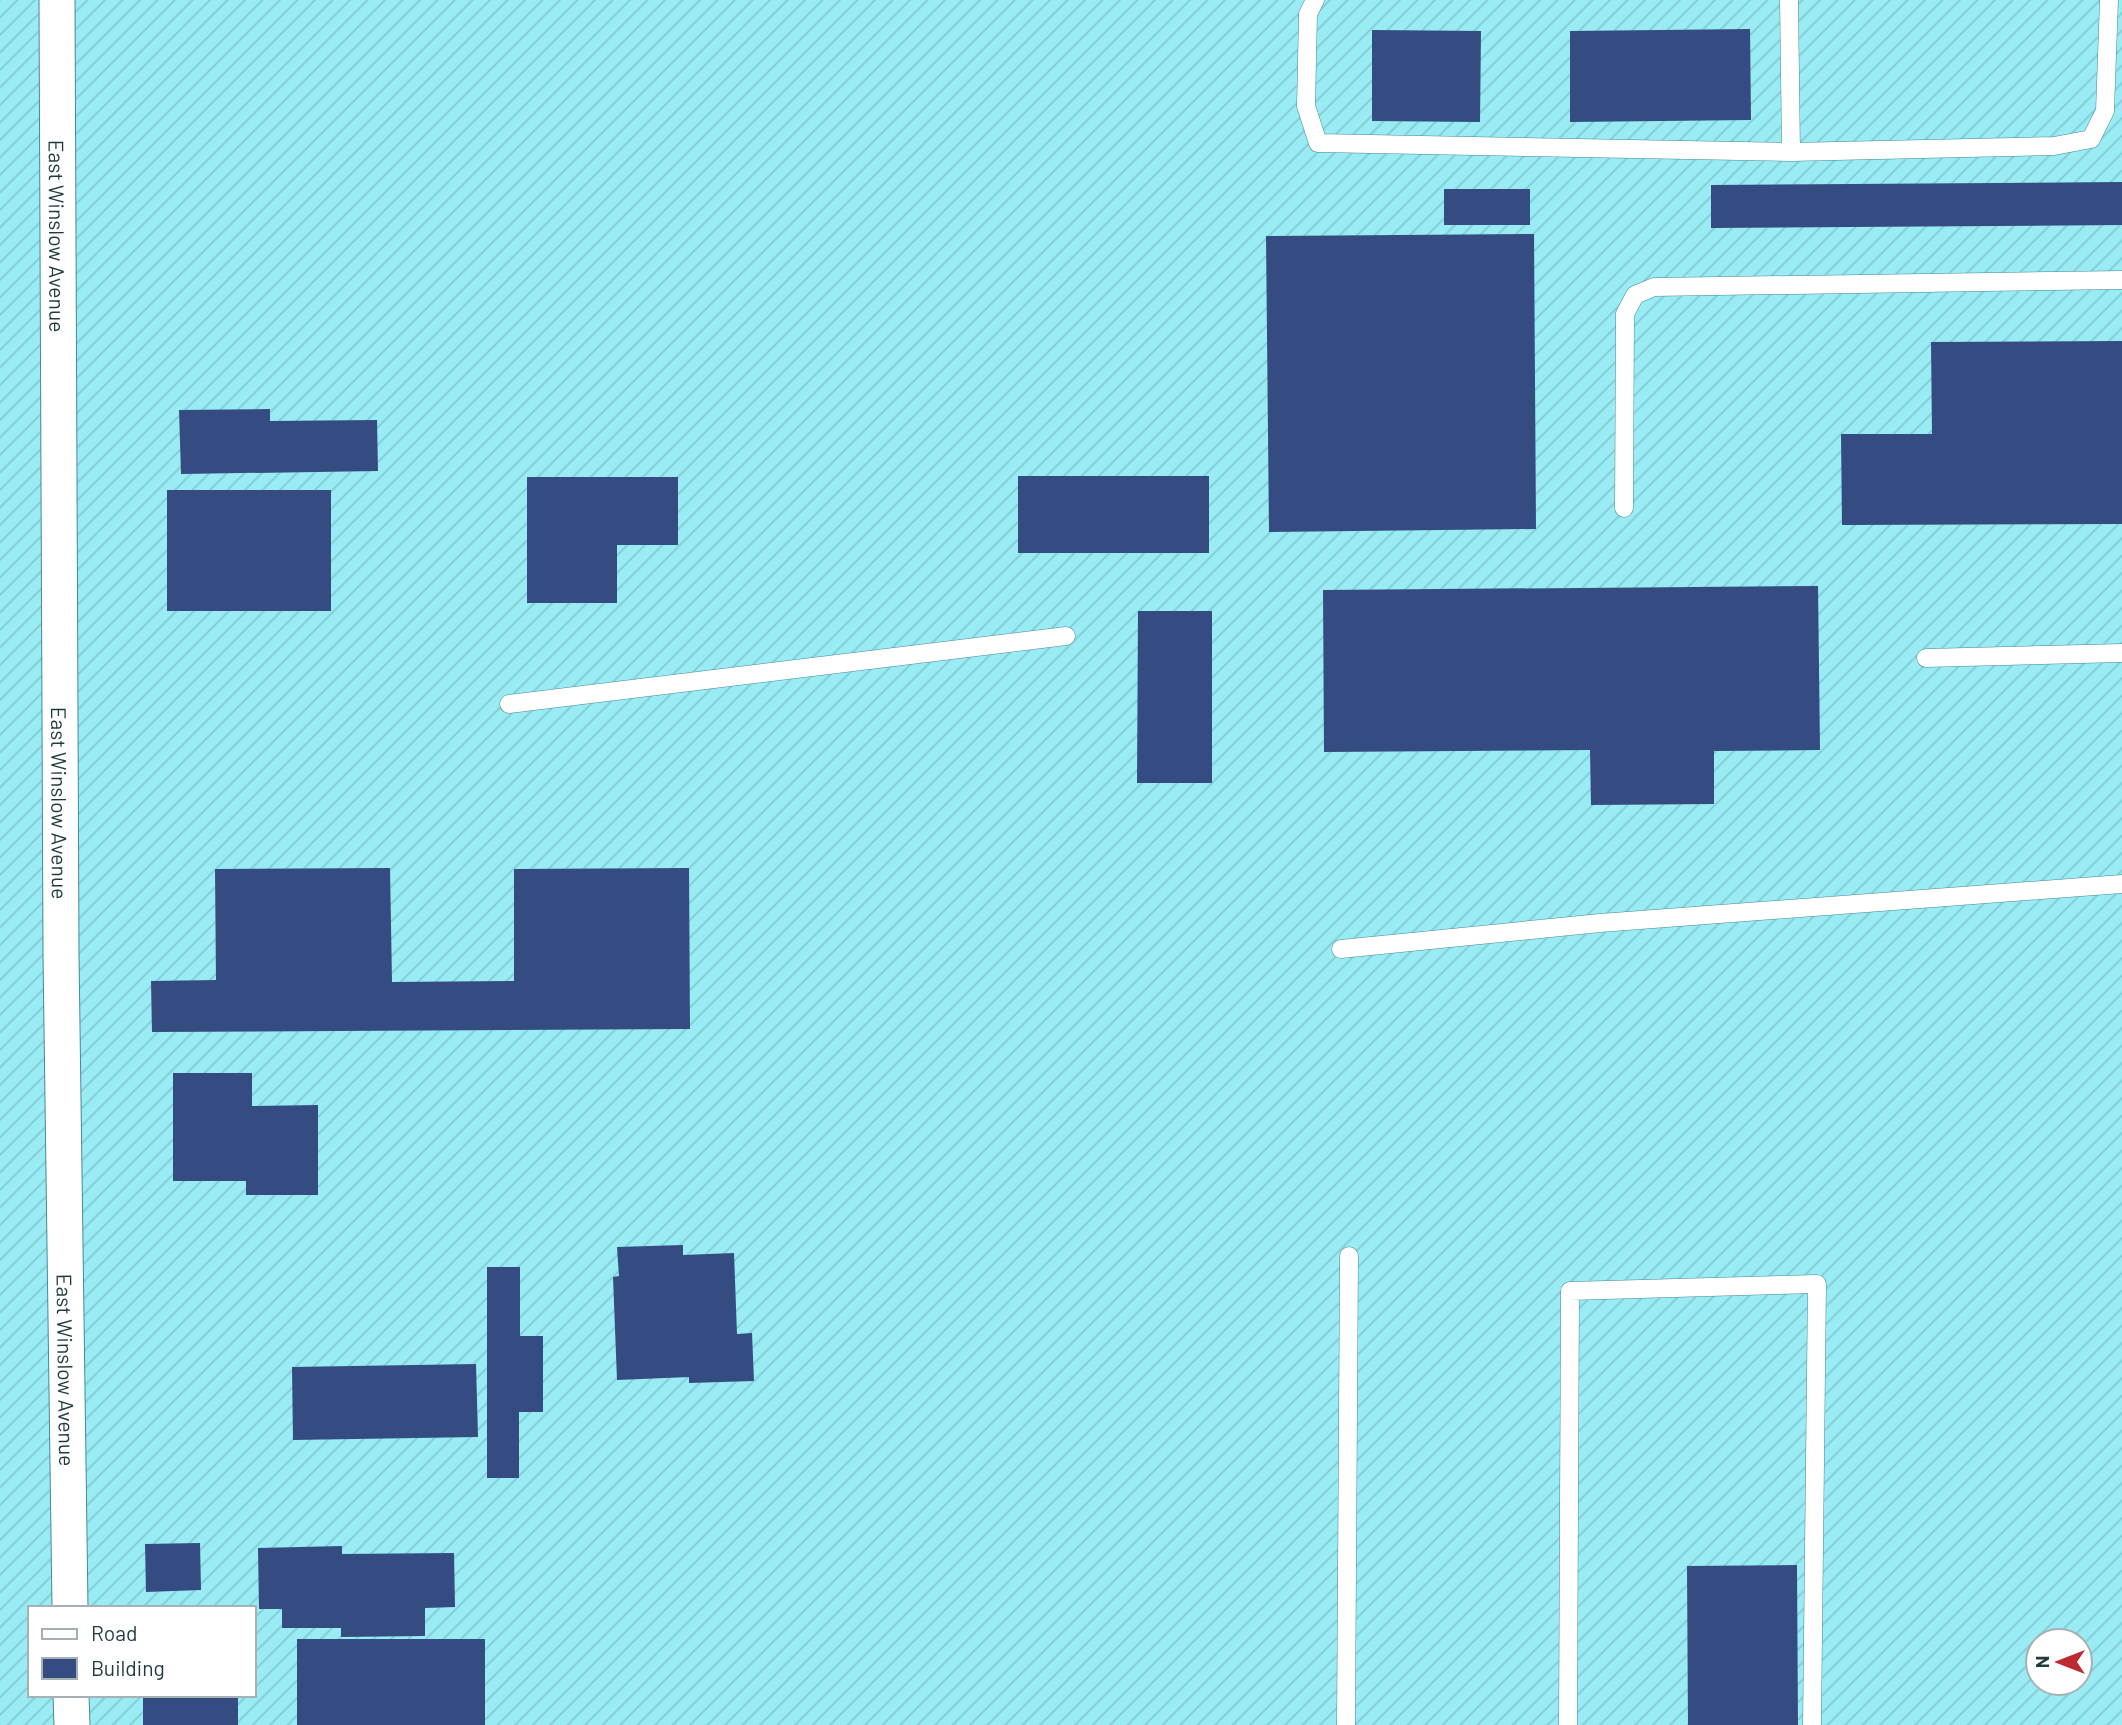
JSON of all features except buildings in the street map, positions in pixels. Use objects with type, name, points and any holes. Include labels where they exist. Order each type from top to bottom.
[{"type":"street","name":"East Winslow Avenue","points":[[57,0],[61,954],[71,1606]]},
{"type":"street","points":[[71,1697],[72,1725]]},
{"type":"lane","points":[[1315,0],[1308,14],[1306,106],[1318,143],[1791,152],[2054,146],[2091,139],[2105,111],[2109,0]]},
{"type":"lane","points":[[1790,0],[1791,152]]},
{"type":"lane","points":[[1623,508],[1625,314],[1635,295],[1654,287],[2122,280]]},
{"type":"lane","points":[[509,704],[1066,636]]},
{"type":"lane","points":[[1926,657],[2122,653]]},
{"type":"lane","points":[[1341,949],[1600,923],[2122,884]]},
{"type":"lane","points":[[1346,1725],[1349,1256]]},
{"type":"lane","points":[[1568,1725],[1570,1291],[1817,1284],[1812,1725]]},
{"type":"shaded area","points":[[0,0],[2122,0],[2122,1725],[0,1725]]}]
